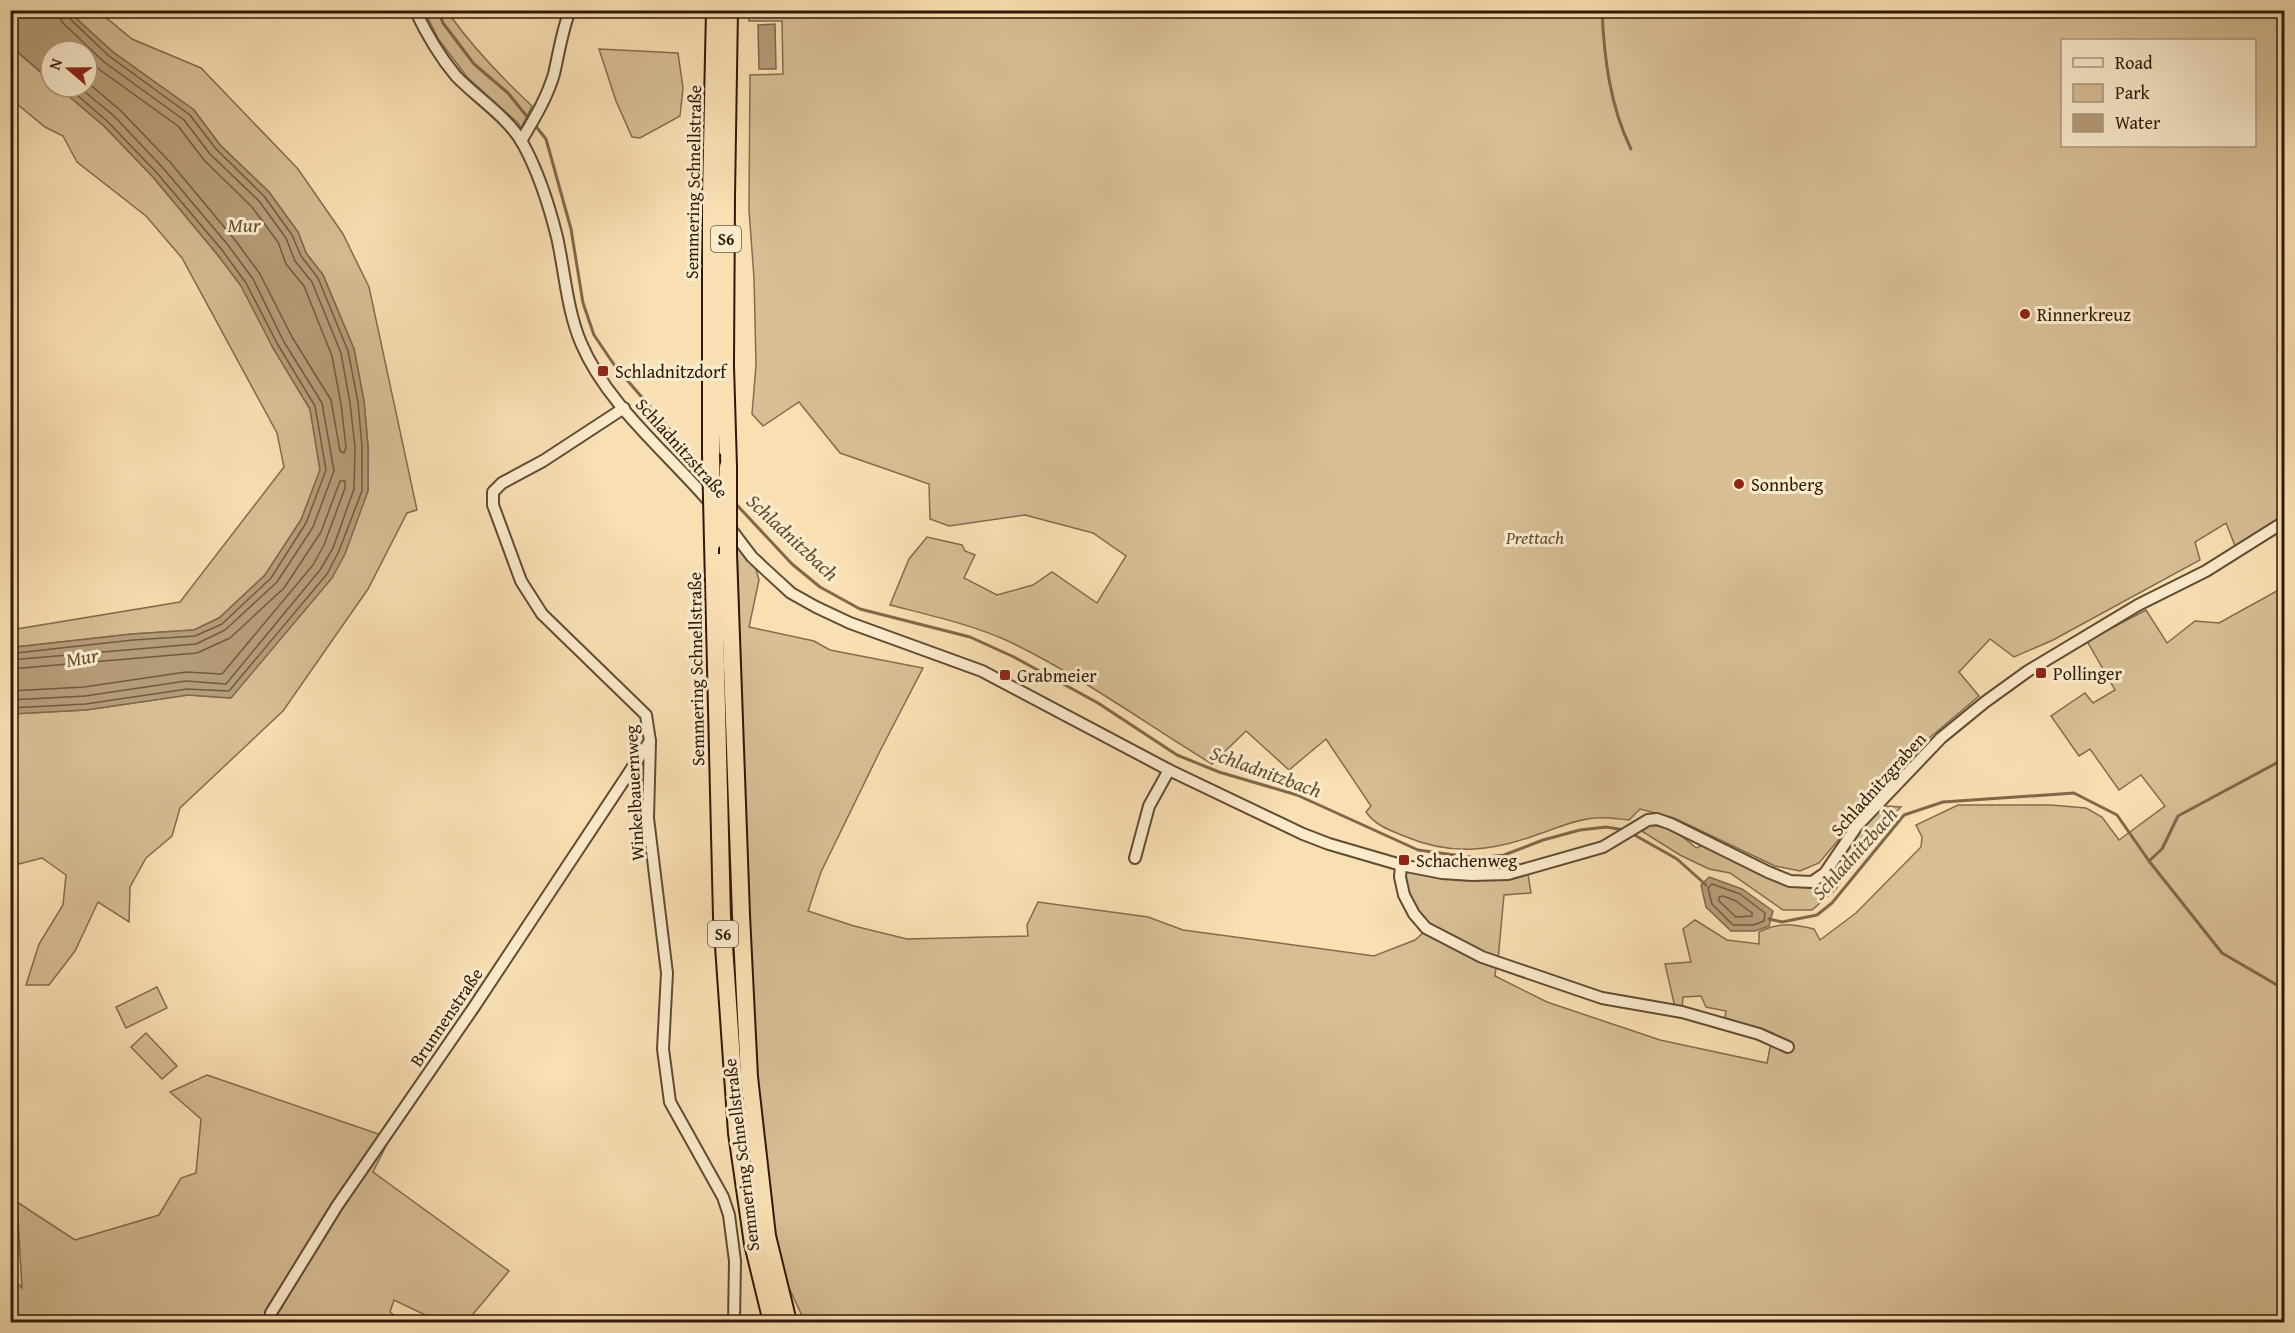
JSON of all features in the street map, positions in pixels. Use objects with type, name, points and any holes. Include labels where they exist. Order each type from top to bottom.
[{"type":"highway","name":"Semmering Schnellstraße","points":[[715,10],[711,195],[711,454],[722,917],[736,1121],[753,1244],[772,1323]]},
{"type":"highway","name":"Semmering Schnellstraße","points":[[729,10],[725,366],[728,554],[741,915],[749,1077],[767,1236],[788,1323]]},
{"type":"street","name":"Schladnitzstraße","points":[[415,10],[435,46],[455,75],[523,137],[545,195],[581,344],[599,377],[624,408],[692,482],[752,557],[791,593],[850,623],[982,671],[1169,770],[1312,837],[1401,865]]},
{"type":"street","points":[[523,137],[537,113],[553,75],[570,10]]},
{"type":"street","name":"Winkelbauernweg","points":[[624,408],[543,461],[502,483],[493,492],[494,506],[521,581],[542,614],[646,715],[650,741],[648,818],[667,973],[663,1049],[669,1102],[723,1197],[729,1215],[735,1261],[734,1323]]},
{"type":"street","name":"Schladnitzgraben","points":[[1401,865],[1462,874],[1508,874],[1603,847],[1648,820],[1657,819],[1790,881],[1812,882],[1825,873],[1857,826],[1935,744],[1984,702],[2028,671],[2138,605],[2206,571],[2284,522]]},
{"type":"street","name":"Brunnenstraße","points":[[271,1313],[338,1206],[650,741]]},
{"type":"street","points":[[1135,858],[1149,806],[1169,770]]},
{"type":"street","points":[[1401,865],[1400,877],[1404,895],[1414,914],[1426,928],[1482,957],[1602,998],[1682,1012],[1759,1034],[1788,1047]]},
{"type":"green space","name":"Prettach","points":[[749,10],[2284,11],[2284,516],[2236,548],[2226,523],[2195,542],[2200,560],[2053,640],[2014,657],[1990,639],[1959,672],[1979,696],[1928,739],[1895,773],[1819,863],[1800,871],[1775,866],[1674,818],[1640,809],[1629,820],[1604,818],[1582,820],[1488,848],[1455,849],[1421,842],[1388,829],[1370,817],[1366,812],[1371,806],[1326,739],[1289,770],[1246,731],[1212,764],[1086,684],[1008,641],[964,625],[890,605],[909,559],[927,537],[962,545],[965,551],[975,555],[964,578],[997,595],[1033,585],[1052,572],[1097,603],[1126,556],[1093,533],[1025,515],[949,526],[930,519],[929,484],[840,453],[799,402],[763,426],[752,414],[756,365],[754,278],[749,210],[750,75],[783,74],[782,21],[749,21]]},
{"type":"green space","points":[[68,11],[98,11],[132,39],[201,68],[298,169],[343,234],[369,287],[417,510],[407,513],[368,589],[283,711],[180,808],[172,836],[146,858],[130,887],[129,922],[98,902],[75,951],[49,985],[26,985],[39,944],[63,905],[66,875],[42,858],[11,866],[10,714],[86,710],[188,695],[231,698],[368,491],[368,446],[364,401],[354,349],[323,275],[306,253],[298,232],[269,192],[220,145],[194,110],[113,52]]},
{"type":"green space","points":[[424,11],[449,11],[458,27],[478,51],[532,106],[521,128],[467,77],[439,40]]},
{"type":"green space","points":[[10,46],[39,71],[39,99],[72,99],[104,126],[153,177],[217,254],[242,286],[273,348],[310,409],[320,470],[301,520],[265,575],[219,618],[194,630],[132,634],[15,647],[11,644],[11,630],[180,602],[284,467],[277,433],[182,258],[146,216],[77,162],[63,136],[45,127],[11,99]]},
{"type":"green space","points":[[599,49],[678,53],[683,88],[680,116],[640,138],[632,137],[616,101]]},
{"type":"green space","points":[[737,547],[756,569],[759,580],[749,627],[814,641],[830,650],[923,668],[821,872],[808,911],[854,926],[907,939],[1028,936],[1027,925],[1038,902],[1148,917],[1183,930],[1374,956],[1415,940],[1423,933],[1496,968],[1495,976],[1547,1002],[1660,1040],[1767,1063],[1773,1033],[1725,1018],[1726,1011],[1706,1007],[1701,996],[1683,997],[1682,1008],[1675,1007],[1665,964],[1691,962],[1683,929],[1695,920],[1727,940],[1759,944],[1759,932],[1780,925],[1792,925],[1814,929],[1820,940],[1856,913],[1921,847],[1922,837],[1916,825],[1958,805],[2051,805],[2086,808],[2102,817],[2119,840],[2165,806],[2141,775],[2119,790],[2090,749],[2079,756],[2051,716],[2085,693],[2093,703],[2115,690],[2087,641],[2146,610],[2167,643],[2195,621],[2219,623],[2284,587],[2284,1322],[805,1322],[783,1275],[764,1164],[750,1000]]},
{"type":"green space","points":[[1884,806],[1901,807],[1856,859],[1836,889],[1812,910],[1783,910],[1730,873],[1709,869],[1680,855],[1643,832],[1645,826],[1666,828],[1696,848],[1704,845],[1773,880],[1788,885],[1816,888],[1856,835]]},
{"type":"green space","points":[[1406,871],[1528,874],[1531,893],[1504,895],[1498,960],[1427,926],[1407,893]]},
{"type":"green space","points":[[157,987],[167,1008],[126,1028],[116,1007]]},
{"type":"green space","points":[[146,1033],[177,1066],[162,1079],[131,1047]]},
{"type":"green space","points":[[207,1075],[390,1138],[373,1172],[509,1271],[469,1319],[475,1322],[440,1322],[394,1300],[390,1312],[404,1322],[11,1322],[10,1276],[22,1288],[17,1202],[75,1240],[159,1215],[181,1178],[196,1173],[201,1119],[170,1092]]},
{"type":"water","name":"Mur","points":[[11,10],[68,11],[99,39],[39,39],[39,70],[11,46]]},
{"type":"water","points":[[775,24],[776,69],[759,69],[758,25]]},
{"type":"water","name":"Mur","points":[[99,39],[113,52],[194,110],[220,145],[269,192],[298,232],[306,253],[323,275],[354,349],[364,401],[368,446],[368,491],[345,554],[332,578],[231,698],[188,695],[86,710],[11,714],[11,644],[16,647],[132,634],[194,630],[219,618],[265,575],[301,520],[320,470],[310,409],[273,348],[241,286],[153,177],[104,126],[72,99],[99,99]]},
{"type":"water","points":[[1709,877],[1742,889],[1773,911],[1769,926],[1755,931],[1731,931],[1706,907],[1701,885]]},
{"type":"waterway","name":"Schladnitzbach","points":[[438,10],[443,23],[474,64],[508,93],[529,119]]},
{"type":"waterway","points":[[1602,10],[1609,81],[1618,116],[1631,149]]},
{"type":"waterway","name":"Schladnitzbach","points":[[534,124],[546,139],[571,229],[583,303],[594,335],[615,366],[706,472]]},
{"type":"waterway","name":"Schladnitzbach","points":[[735,503],[792,564],[820,587],[860,609],[970,637],[1014,657],[1098,703],[1177,755],[1219,772],[1297,795],[1418,850],[1477,858],[1504,855],[1543,840],[1580,830],[1606,827],[1625,830]]},
{"type":"waterway","name":"Schladnitzbach","points":[[1769,919],[1782,922],[1817,915],[1832,903],[1904,815],[1943,802],[2074,793],[2117,815],[2149,861],[2162,849],[2178,816],[2284,759]]},
{"type":"waterway","name":"Schladnitzbach","points":[[1631,833],[1677,859],[1706,885]]},
{"type":"waterway","points":[[2149,861],[2222,953],[2284,989]]},
{"type":"place","name":"Rinnerkreuz","points":[[2025,314]]},
{"type":"place","name":"Schladnitzdorf","points":[[603,371]]},
{"type":"place","name":"Sonnberg","points":[[1739,484]]},
{"type":"place","name":"Pollinger","points":[[2041,673]]},
{"type":"place","name":"Grabmeier","points":[[1005,675]]},
{"type":"place","name":"Schachenweg","points":[[1404,860]]}]
